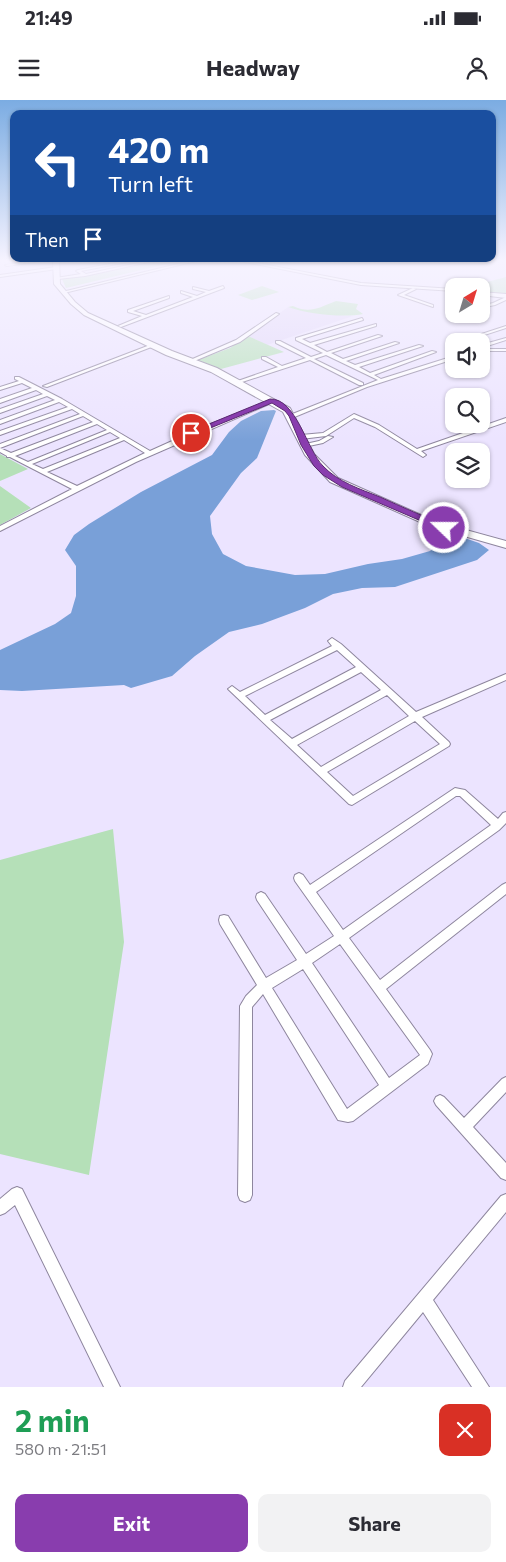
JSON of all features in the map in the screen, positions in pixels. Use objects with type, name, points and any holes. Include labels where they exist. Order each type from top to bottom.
[{"type":"highway","points":[[101,321],[152,346],[214,370],[287,410],[317,464],[325,473],[345,485],[433,524],[506,545]]},
{"type":"street","points":[[120,326],[132,321]]},
{"type":"street","points":[[190,361],[238,342],[267,321]]},
{"type":"street","points":[[355,321],[299,338],[380,379]]},
{"type":"street","points":[[366,321],[383,328]]},
{"type":"street","points":[[310,345],[375,325]]},
{"type":"street","points":[[500,325],[506,327]]},
{"type":"street","points":[[487,333],[506,327]]},
{"type":"street","points":[[237,382],[380,336]]},
{"type":"street","points":[[490,345],[506,340]]},
{"type":"street","points":[[278,342],[361,384]]},
{"type":"street","points":[[496,342],[506,348]]},
{"type":"street","points":[[342,361],[397,343]]},
{"type":"street","points":[[45,386],[152,346]]},
{"type":"street","points":[[355,367],[421,346]]},
{"type":"street","points":[[490,349],[506,348]]},
{"type":"street","points":[[371,374],[434,352]]},
{"type":"street","points":[[264,358],[280,368]]},
{"type":"street","points":[[292,416],[365,386],[445,360]]},
{"type":"street","points":[[17,378],[60,400],[149,453]]},
{"type":"street","points":[[0,389],[23,381]]},
{"type":"street","points":[[0,400],[37,388]]},
{"type":"street","points":[[0,411],[48,394]]},
{"type":"street","points":[[0,422],[60,400]]},
{"type":"street","points":[[0,528],[149,453],[205,427],[273,401]]},
{"type":"street","points":[[0,433],[72,407]]},
{"type":"street","points":[[0,446],[84,414]]},
{"type":"street","points":[[303,441],[313,444],[325,440],[337,429],[355,419],[377,427],[424,455]]},
{"type":"street","points":[[417,451],[506,420]]},
{"type":"street","points":[[9,456],[97,422]]},
{"type":"street","points":[[27,464],[111,430]]},
{"type":"street","points":[[44,471],[124,438]]},
{"type":"street","points":[[0,450],[77,489]]},
{"type":"street","points":[[232,689],[239,696],[352,801],[446,744],[335,644],[239,696]]},
{"type":"street","points":[[264,719],[362,668]]},
{"type":"street","points":[[321,772],[416,716],[506,677]]},
{"type":"street","points":[[291,744],[387,691]]},
{"type":"street","points":[[309,891],[455,792],[462,793],[498,825]]},
{"type":"street","points":[[245,1194],[246,1006],[249,999],[264,987],[343,938],[498,825],[506,816]]},
{"type":"street","points":[[224,920],[343,1115],[348,1116],[352,1114],[424,1060],[426,1054],[299,878]]},
{"type":"street","points":[[379,988],[506,888]]},
{"type":"street","points":[[261,897],[388,1087]]},
{"type":"street","points":[[464,1127],[506,1083]]},
{"type":"street","points":[[440,1101],[506,1173]]},
{"type":"street","points":[[0,1208],[17,1194],[112,1387]]},
{"type":"street","points":[[356,1385],[506,1201]]},
{"type":"street","points":[[424,1300],[481,1387]]},
{"type":"shaded area","points":[[269,321],[338,321],[267,345],[248,336]]},
{"type":"green space","points":[[248,336],[284,352],[221,369],[198,360],[230,348]]},
{"type":"green space","points":[[0,454],[28,469],[0,481]]},
{"type":"green space","points":[[0,486],[31,508],[0,525]]},
{"type":"green space","points":[[113,829],[124,942],[89,1175],[0,1154],[0,860]]},
{"type":"water","points":[[261,411],[276,411],[257,458],[241,473],[210,516],[212,534],[223,554],[246,566],[295,575],[325,574],[368,564],[402,559],[430,551],[450,533],[479,543],[489,550],[477,560],[395,587],[362,588],[333,594],[305,608],[262,624],[229,632],[195,656],[172,676],[131,688],[124,685],[22,691],[0,690],[0,650],[55,624],[71,613],[76,596],[76,566],[65,550],[74,535],[141,492],[212,455],[229,432],[241,421]]},
{"type":"route","points":[[191,433],[273,401],[280,404],[292,416],[304,445],[317,464],[334,480],[444,528]]}]
